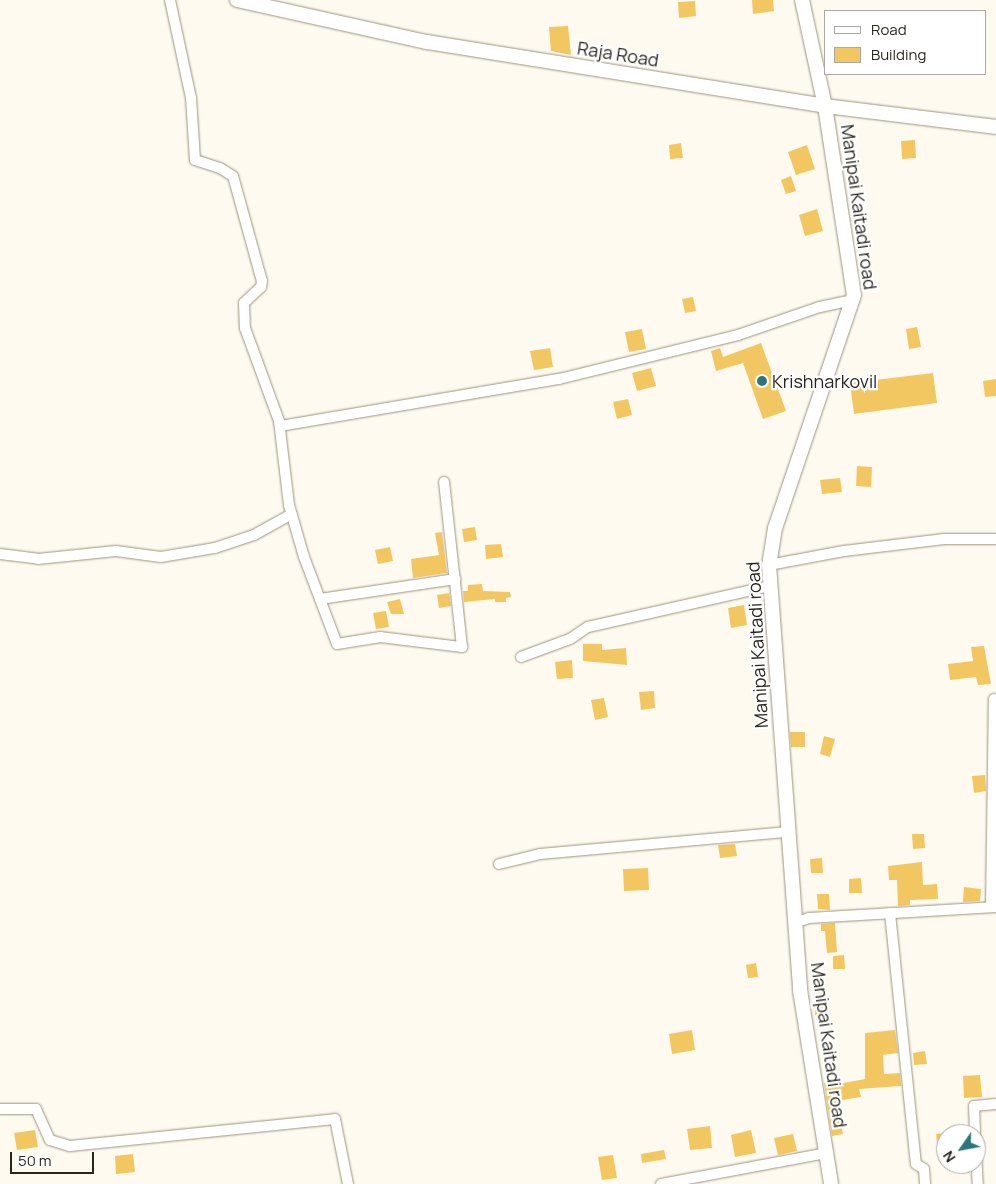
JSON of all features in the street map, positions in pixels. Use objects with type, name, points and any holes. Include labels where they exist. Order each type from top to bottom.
[{"type":"main road","name":"Raja Road","points":[[237,0],[427,42],[825,106],[996,127]]},
{"type":"main road","name":"Manipai Kaitadi road","points":[[802,0],[825,106],[853,276],[854,300],[775,528],[769,565],[800,990],[831,1184]]},
{"type":"street","points":[[170,0],[191,98],[195,160],[220,168],[233,176],[258,263],[262,281],[261,287],[244,303],[245,328],[280,426],[292,514],[337,644],[380,637],[462,647],[444,482]]},
{"type":"street","points":[[280,426],[559,378],[738,335],[820,307],[854,300]]},
{"type":"street","points":[[0,554],[38,559],[116,551],[161,557],[215,548],[246,537],[292,514]]},
{"type":"street","points":[[769,565],[844,550],[944,539],[996,539]]},
{"type":"street","points":[[320,599],[456,579]]},
{"type":"street","points":[[521,657],[570,639],[588,627],[770,586]]},
{"type":"street","points":[[795,923],[809,918],[993,907],[994,699]]},
{"type":"street","points":[[499,864],[540,854],[788,832]]},
{"type":"street","points":[[890,913],[916,1164],[924,1169],[925,1184]]},
{"type":"street","points":[[975,1124],[974,1106],[996,1104]]},
{"type":"street","points":[[0,1109],[36,1109],[50,1140],[70,1146],[335,1120],[348,1184]]},
{"type":"street","points":[[661,1184],[826,1153]]},
{"type":"building","points":[[752,0],[773,0],[774,11],[753,14]]},
{"type":"building","points":[[695,1],[696,16],[679,18],[678,2]]},
{"type":"building","points":[[568,26],[571,55],[551,51],[549,27]]},
{"type":"building","points":[[915,140],[916,158],[902,159],[901,141]]},
{"type":"building","points":[[681,143],[683,158],[670,159],[669,145]]},
{"type":"building","points":[[807,145],[815,169],[796,175],[788,152]]},
{"type":"building","points":[[791,176],[796,191],[786,194],[781,180]]},
{"type":"building","points":[[817,209],[823,231],[805,236],[799,215]]},
{"type":"building","points":[[693,297],[696,311],[685,313],[682,299]]},
{"type":"building","points":[[917,327],[921,347],[909,349],[906,329]]},
{"type":"building","points":[[642,329],[646,349],[629,352],[625,332]]},
{"type":"building","name":"Krishnarkovil","points":[[761,343],[786,411],[763,419],[743,363],[716,371],[711,351],[720,348],[723,357]]},
{"type":"building","points":[[550,348],[553,367],[534,370],[530,351]]},
{"type":"building","points":[[651,368],[656,386],[637,391],[632,373]]},
{"type":"building","points":[[933,373],[937,403],[854,414],[850,383]]},
{"type":"building","points":[[996,379],[996,396],[985,397],[983,381]]},
{"type":"building","points":[[628,399],[632,415],[617,419],[613,402]]},
{"type":"building","points":[[857,466],[872,467],[871,487],[856,486]]},
{"type":"building","points":[[840,478],[842,492],[822,494],[820,480]]},
{"type":"building","points":[[475,527],[477,540],[464,542],[462,529]]},
{"type":"building","points":[[442,532],[447,573],[413,578],[411,559],[439,555],[435,533]]},
{"type":"building","points":[[501,544],[503,557],[486,559],[485,545]]},
{"type":"building","points":[[390,547],[393,561],[378,564],[375,550]]},
{"type":"building","points":[[482,584],[483,591],[510,592],[511,597],[506,598],[506,602],[495,602],[495,599],[464,602],[463,591],[468,591],[468,585]]},
{"type":"building","points":[[449,593],[451,606],[439,608],[437,595]]},
{"type":"building","points":[[400,599],[404,614],[391,614],[387,602]]},
{"type":"building","points":[[744,605],[747,625],[731,628],[728,608]]},
{"type":"building","points":[[386,611],[389,627],[376,629],[373,613]]},
{"type":"building","points":[[583,644],[602,644],[602,650],[626,648],[627,665],[583,661]]},
{"type":"building","points":[[984,646],[991,684],[978,685],[976,677],[950,680],[948,664],[973,661],[971,647]]},
{"type":"building","points":[[572,660],[573,678],[557,679],[555,662]]},
{"type":"building","points":[[654,691],[655,708],[641,710],[639,692]]},
{"type":"building","points":[[604,698],[608,717],[595,720],[591,700]]},
{"type":"building","points":[[790,732],[805,732],[805,747],[791,747]]},
{"type":"building","points":[[824,736],[835,739],[830,757],[820,754]]},
{"type":"building","points":[[985,775],[986,791],[974,793],[972,776]]},
{"type":"building","points":[[912,834],[924,834],[925,848],[913,849]]},
{"type":"building","points":[[735,844],[737,856],[720,858],[718,845]]},
{"type":"building","points":[[822,858],[823,873],[811,873],[810,859]]},
{"type":"building","points":[[922,862],[923,885],[937,884],[938,899],[910,900],[910,905],[898,906],[897,880],[889,880],[888,866]]},
{"type":"building","points":[[648,868],[649,890],[624,891],[623,869]]},
{"type":"building","points":[[861,878],[862,893],[849,893],[849,879]]},
{"type":"building","points":[[964,887],[981,889],[980,901],[963,902]]},
{"type":"building","points":[[817,894],[829,894],[830,910],[818,909]]},
{"type":"building","points":[[835,923],[837,952],[827,953],[825,931],[821,931],[821,924]]},
{"type":"building","points":[[844,955],[845,969],[833,969],[833,956]]},
{"type":"building","points":[[756,963],[758,977],[748,978],[746,965]]},
{"type":"building","points":[[814,999],[822,999],[823,1014],[815,1015]]},
{"type":"building","points":[[692,1030],[695,1050],[672,1054],[669,1034]]},
{"type":"building","points":[[895,1030],[898,1053],[883,1055],[884,1074],[900,1073],[901,1086],[859,1089],[861,1097],[836,1101],[843,1134],[832,1136],[824,1083],[832,1082],[833,1085],[865,1079],[865,1033]]},
{"type":"building","points":[[925,1051],[927,1064],[914,1065],[913,1053]]},
{"type":"building","points":[[980,1075],[982,1097],[964,1098],[963,1076]]},
{"type":"building","points":[[710,1126],[712,1148],[690,1150],[687,1129]]},
{"type":"building","points":[[35,1130],[38,1147],[17,1150],[14,1133]]},
{"type":"building","points":[[751,1130],[756,1153],[735,1157],[731,1135]]},
{"type":"building","points":[[793,1134],[797,1151],[778,1155],[774,1138]]},
{"type":"building","points":[[664,1150],[666,1159],[642,1163],[641,1154]]},
{"type":"building","points":[[133,1154],[135,1172],[116,1174],[115,1156]]},
{"type":"building","points":[[613,1155],[617,1178],[602,1180],[598,1157]]},
{"type":"place","name":"Krishnarkovil","points":[[762,381]]}]
